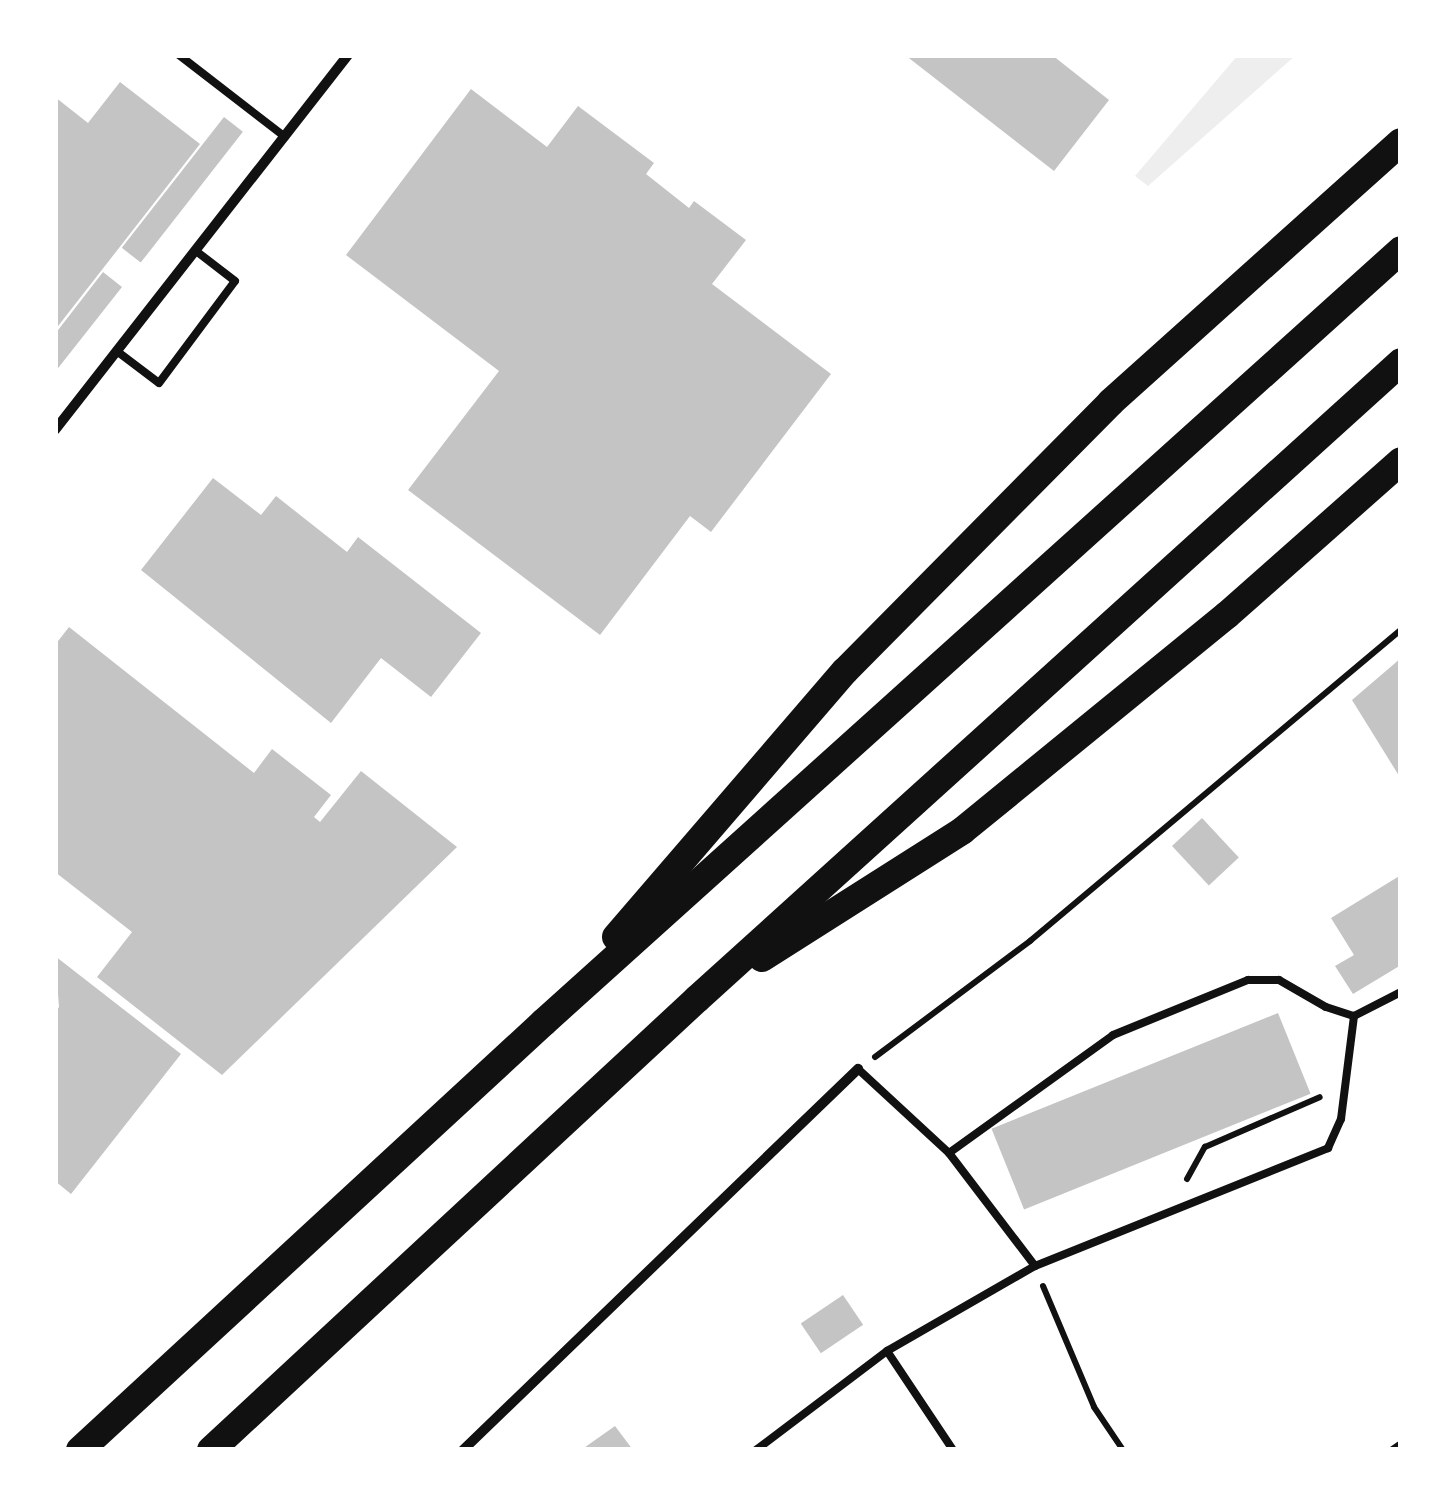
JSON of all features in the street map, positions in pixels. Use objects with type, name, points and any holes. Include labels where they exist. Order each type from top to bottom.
[{"type":"highway","points":[[544,1022],[845,670],[1111,402],[1401,142]]},
{"type":"highway","points":[[80,1450],[544,1022],[1401,250]]},
{"type":"highway","points":[[211,1450],[697,999],[1401,362]]},
{"type":"highway","points":[[697,999],[962,831],[1227,615],[1401,461]]},
{"type":"street","points":[[55,430],[348,55]]},
{"type":"street","points":[[463,1450],[858,1069]]},
{"type":"lane","points":[[179,55],[285,136]]},
{"type":"lane","points":[[118,352],[159,383],[235,281],[196,250]]},
{"type":"lane","points":[[949,1152],[1114,1034],[1248,980],[1279,980],[1326,1008],[1354,1016],[1401,992]]},
{"type":"lane","points":[[756,1450],[887,1350],[1035,1266],[1328,1148],[1341,1119],[1354,1016]]},
{"type":"lane","points":[[858,1069],[949,1152],[1035,1266]]},
{"type":"lane","points":[[887,1350],[953,1450]]},
{"type":"path","points":[[858,1069],[1030,941],[1401,630]]},
{"type":"path","points":[[1167,1215],[1205,1147],[1345,1086]]},
{"type":"path","points":[[1035,1266],[1094,1407],[1123,1450]]},
{"type":"path","points":[[1391,1450],[1401,1443]]},
{"type":"shaded area","points":[[1238,55],[1296,55],[1148,186],[1135,176]]},
{"type":"building","points":[[905,55],[1052,55],[1109,100],[1054,171]]},
{"type":"building","points":[[120,82],[200,144],[55,330],[55,97],[88,123]]},
{"type":"building","points":[[471,89],[547,147],[578,106],[654,163],[646,174],[689,208],[694,201],[746,240],[712,284],[831,374],[711,532],[690,516],[600,635],[408,490],[499,371],[346,255]]},
{"type":"building","points":[[224,117],[243,132],[141,263],[122,248]]},
{"type":"building","points":[[103,272],[122,287],[55,372],[55,334]]},
{"type":"building","points":[[213,478],[261,515],[276,496],[347,552],[358,537],[481,633],[431,697],[381,658],[331,723],[141,570]]},
{"type":"building","points":[[69,627],[254,773],[272,749],[331,795],[314,817],[320,822],[361,771],[457,847],[222,1075],[97,977],[132,932],[55,872],[55,645]]},
{"type":"building","points":[[1401,658],[1401,779],[1352,700]]},
{"type":"building","points":[[1202,818],[1239,857],[1209,885],[1172,846]]},
{"type":"building","points":[[1401,875],[1401,965],[1353,994],[1335,966],[1354,955],[1331,918]]},
{"type":"building","points":[[55,956],[181,1054],[71,1194],[55,1181],[55,1012],[59,1007]]},
{"type":"building","points":[[1278,1013],[1311,1094],[1024,1209],[992,1129]]},
{"type":"building","points":[[843,1295],[863,1325],[821,1353],[801,1324]]},
{"type":"building","points":[[615,1426],[633,1450],[581,1450]]}]
